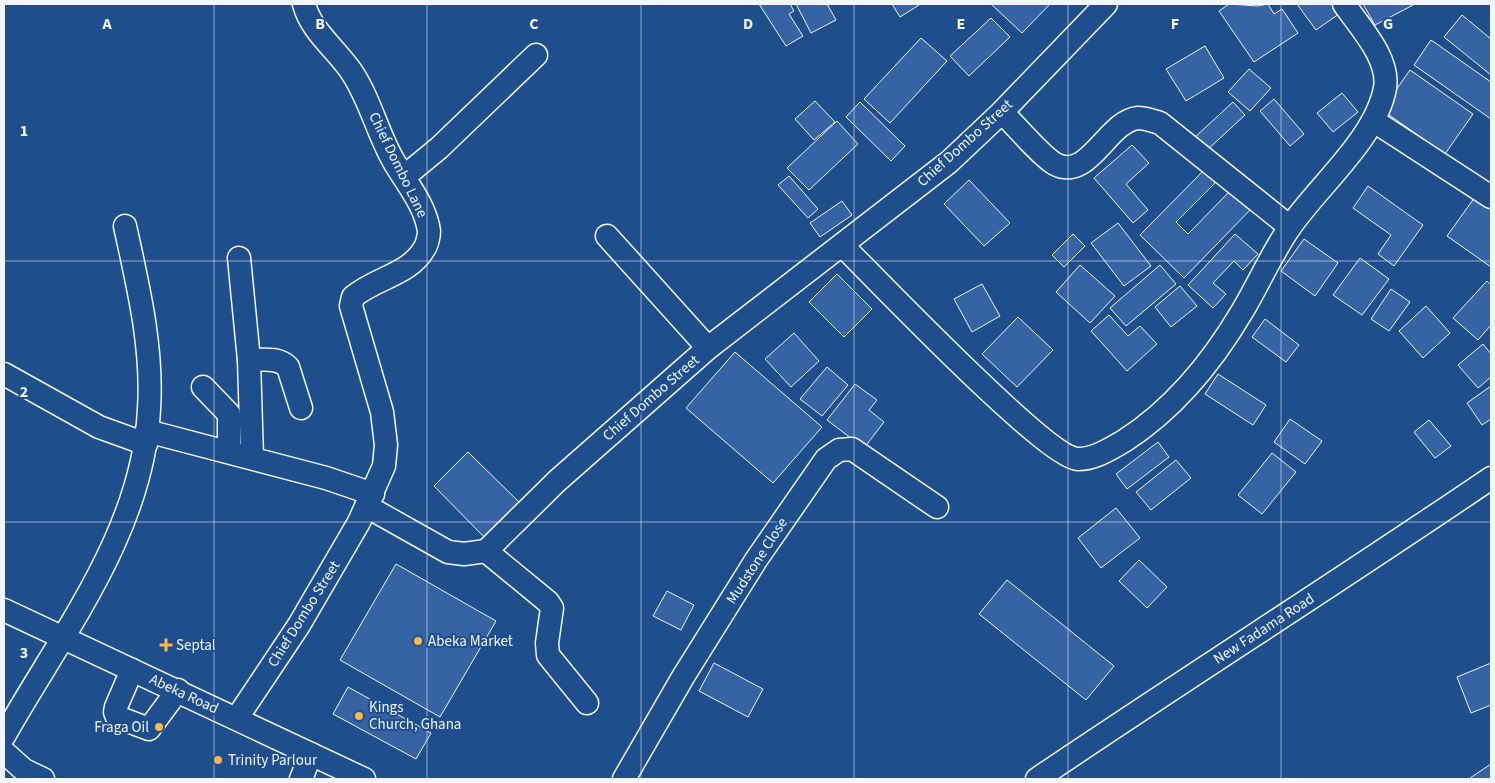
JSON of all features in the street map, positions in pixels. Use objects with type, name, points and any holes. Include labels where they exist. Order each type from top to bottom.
[{"type":"street","name":"Chief Dombo Lane","points":[[304,4],[308,18],[351,71],[362,90],[394,162],[405,176],[417,198],[429,232],[426,248],[414,263],[363,288],[353,297],[351,306],[382,412],[384,429],[384,466],[370,500]]},
{"type":"street","name":"Chief Dombo Street","points":[[486,551],[557,481],[708,348],[949,162],[1002,112],[1106,4]]},
{"type":"street","points":[[842,245],[1032,430],[1054,447],[1076,459],[1091,458],[1106,452],[1138,432],[1190,385],[1242,312],[1290,227],[1374,121],[1385,88],[1384,68],[1378,54],[1344,4]]},
{"type":"street","points":[[405,176],[439,148],[536,55]]},
{"type":"street","points":[[1002,112],[1053,163],[1066,168],[1076,166],[1086,159],[1126,122],[1136,118],[1160,123],[1290,227]]},
{"type":"street","points":[[1374,121],[1491,197]]},
{"type":"street","points":[[4,736],[81,609],[124,520],[137,481],[146,437],[149,359],[143,308],[125,226]]},
{"type":"street","points":[[607,236],[708,348]]},
{"type":"street","points":[[239,258],[249,360],[252,458]]},
{"type":"street","points":[[249,360],[276,360],[283,362],[288,367],[301,408]]},
{"type":"street","points":[[4,374],[99,427],[229,451],[326,478],[370,500],[448,552],[464,554],[486,551],[548,602],[552,608],[547,642],[548,655],[587,703]]},
{"type":"street","points":[[202,387],[229,414],[229,451]]},
{"type":"street","name":"Mudstone Close","points":[[624,779],[683,677],[756,560],[826,459],[839,450],[852,449],[937,507]]},
{"type":"street","name":"New Fadama Road","points":[[1037,779],[1212,662],[1356,570],[1491,478]]},
{"type":"street","name":"Chief Dombo Street","points":[[237,718],[299,625],[370,500]]},
{"type":"street","name":"Abeka Road","points":[[4,610],[237,718],[311,754],[343,774],[364,779]]},
{"type":"street","points":[[132,670],[116,707],[117,717],[150,729],[178,690]]},
{"type":"street","points":[[4,752],[24,770],[43,779]]},
{"type":"street","points":[[301,779],[311,754]]},
{"type":"building","points":[[759,4],[790,4],[794,11],[789,14],[803,36],[786,46]]},
{"type":"building","points":[[796,4],[827,4],[836,20],[811,33]]},
{"type":"building","points":[[892,4],[919,4],[919,5],[900,17]]},
{"type":"building","points":[[991,4],[1050,4],[1022,33]]},
{"type":"building","points":[[1229,4],[1257,6],[1268,4],[1274,14],[1282,9],[1298,33],[1254,62],[1219,11]]},
{"type":"building","points":[[1297,4],[1332,4],[1339,14],[1316,30]]},
{"type":"building","points":[[1363,4],[1415,4],[1375,25]]},
{"type":"building","points":[[1462,15],[1491,39],[1491,75],[1444,37]]},
{"type":"building","points":[[991,18],[1010,37],[969,76],[950,56]]},
{"type":"building","points":[[921,38],[947,61],[890,123],[864,99]]},
{"type":"building","points":[[1431,40],[1491,82],[1491,119],[1414,65]]},
{"type":"building","points":[[1205,46],[1224,78],[1186,101],[1166,69]]},
{"type":"building","points":[[1249,69],[1271,88],[1250,111],[1228,92]]},
{"type":"building","points":[[1410,70],[1473,114],[1445,154],[1382,110]]},
{"type":"building","points":[[1342,93],[1358,112],[1333,132],[1317,113]]},
{"type":"building","points":[[1274,99],[1304,134],[1290,146],[1260,111]]},
{"type":"building","points":[[815,101],[835,122],[814,140],[795,119]]},
{"type":"building","points":[[860,102],[905,146],[891,161],[846,117]]},
{"type":"building","points":[[1233,102],[1245,115],[1205,152],[1193,139]]},
{"type":"building","points":[[837,121],[858,144],[809,190],[787,168]]},
{"type":"building","points":[[1132,145],[1149,163],[1126,184],[1148,210],[1133,223],[1094,178]]},
{"type":"building","points":[[1206,168],[1218,180],[1176,222],[1188,234],[1230,191],[1250,210],[1184,278],[1140,235]]},
{"type":"building","points":[[789,176],[818,209],[808,218],[778,185]]},
{"type":"building","points":[[969,180],[1010,223],[984,246],[944,204]]},
{"type":"building","points":[[1368,186],[1423,225],[1394,266],[1378,254],[1391,235],[1353,208]]},
{"type":"building","points":[[1475,197],[1491,209],[1491,267],[1447,236]]},
{"type":"building","points":[[842,201],[852,215],[820,237],[810,223]]},
{"type":"building","points":[[1118,223],[1151,266],[1124,286],[1091,243]]},
{"type":"building","points":[[1073,234],[1085,246],[1064,267],[1052,255]]},
{"type":"building","points":[[1235,234],[1258,254],[1243,270],[1234,261],[1213,283],[1226,294],[1213,308],[1188,285]]},
{"type":"building","points":[[1304,239],[1338,263],[1315,296],[1281,271]]},
{"type":"building","points":[[1360,258],[1389,279],[1362,315],[1333,295]]},
{"type":"building","points":[[1080,265],[1115,296],[1090,323],[1056,292]]},
{"type":"building","points":[[1160,265],[1176,284],[1126,326],[1110,308]]},
{"type":"building","points":[[837,274],[872,309],[844,337],[809,302]]},
{"type":"building","points":[[1487,281],[1491,285],[1491,325],[1478,340],[1453,318]]},
{"type":"building","points":[[982,284],[1000,316],[972,332],[954,299]]},
{"type":"building","points":[[1180,286],[1197,306],[1171,327],[1155,307]]},
{"type":"building","points":[[1391,289],[1410,302],[1389,331],[1371,319]]},
{"type":"building","points":[[1426,306],[1450,333],[1423,358],[1399,331]]},
{"type":"building","points":[[1109,315],[1128,336],[1140,326],[1157,344],[1127,371],[1091,331]]},
{"type":"building","points":[[1018,317],[1053,350],[1017,387],[982,354]]},
{"type":"building","points":[[1265,319],[1299,345],[1286,362],[1252,337]]},
{"type":"building","points":[[794,333],[819,361],[791,387],[765,359]]},
{"type":"building","points":[[1483,344],[1491,354],[1491,377],[1478,388],[1458,365]]},
{"type":"building","points":[[735,352],[822,427],[773,483],[686,408]]},
{"type":"building","points":[[827,367],[848,385],[822,416],[800,399]]},
{"type":"building","points":[[1218,374],[1266,405],[1253,425],[1205,394]]},
{"type":"building","points":[[855,384],[877,400],[869,410],[884,422],[864,448],[827,420]]},
{"type":"building","points":[[1491,386],[1491,419],[1482,425],[1467,403]]},
{"type":"building","points":[[1290,419],[1322,441],[1305,464],[1274,442]]},
{"type":"building","points":[[1429,420],[1451,446],[1435,458],[1414,432]]},
{"type":"building","points":[[1158,442],[1169,457],[1127,489],[1116,474]]},
{"type":"building","points":[[468,452],[523,506],[488,541],[434,486]]},
{"type":"building","points":[[1272,453],[1296,472],[1262,514],[1238,495]]},
{"type":"building","points":[[1176,460],[1191,478],[1151,510],[1136,492]]},
{"type":"building","points":[[1116,508],[1140,538],[1101,568],[1078,538]]},
{"type":"building","points":[[1139,560],[1167,587],[1147,608],[1119,581]]},
{"type":"building","name":"Abeka Market","points":[[396,564],[496,621],[440,717],[340,660]]},
{"type":"building","points":[[1007,580],[1114,666],[1086,700],[979,614]]},
{"type":"building","points":[[667,591],[694,605],[681,630],[653,616]]},
{"type":"building","points":[[714,663],[763,689],[748,717],[699,691]]},
{"type":"building","points":[[1491,663],[1491,705],[1471,713],[1457,677]]},
{"type":"building","points":[[348,687],[431,733],[416,759],[333,714]]},
{"type":"building","points":[[1491,764],[1491,779],[1470,778]]},
{"type":"place","name":"Abeka Market","points":[[418,641]]},
{"type":"place","name":"Septal","points":[[166,645]]},
{"type":"place","name":"Kings Church, Ghana","points":[[359,716]]},
{"type":"place","name":"Fraga Oil","points":[[159,727]]},
{"type":"place","name":"Trinity Parlour","points":[[218,760]]}]
